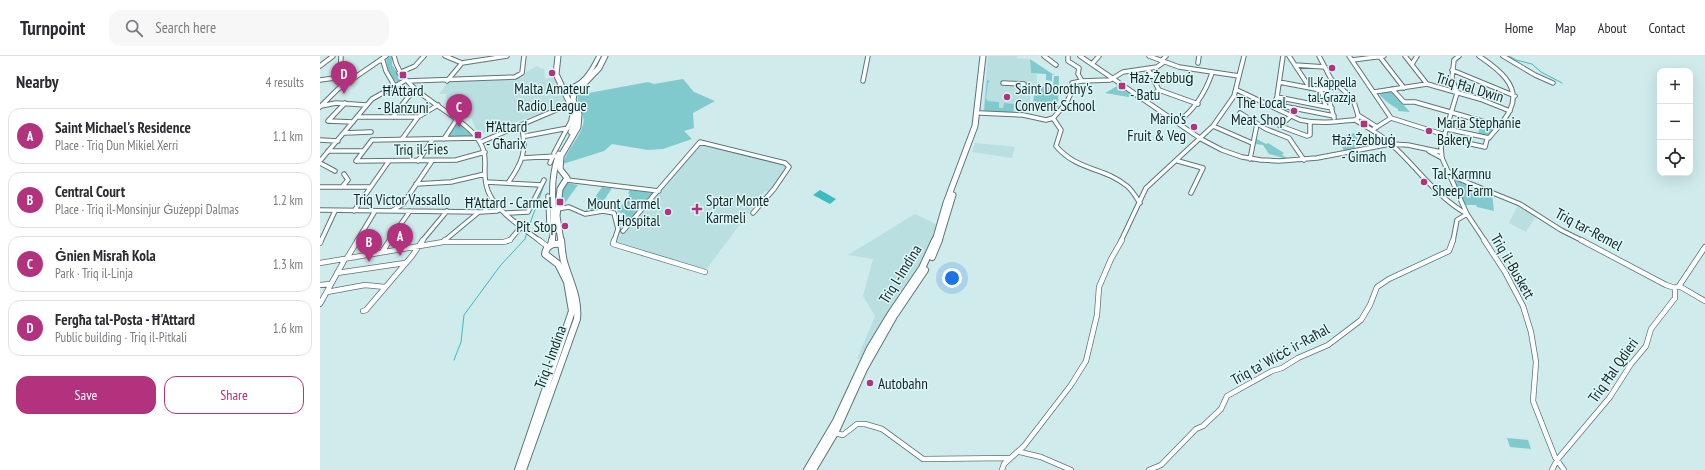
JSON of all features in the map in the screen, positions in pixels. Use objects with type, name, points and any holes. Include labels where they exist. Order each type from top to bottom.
[{"type":"highway","points":[[558,56],[556,74],[563,86],[576,120],[573,128],[555,155],[550,203],[555,235],[550,246],[545,252],[549,257],[561,252]]},
{"type":"highway","name":"Triq l-Imdina","points":[[813,470],[835,433],[864,368],[894,316],[925,269],[937,246],[954,191],[978,127],[984,56]]},
{"type":"highway","name":"Triq l-Imdina","points":[[807,470],[836,421],[867,354],[890,315],[922,268],[934,245],[946,203],[975,126],[984,56]]},
{"type":"highway","points":[[566,179],[560,169],[561,156],[578,127],[579,114],[573,100],[574,94],[595,72],[604,57]]},
{"type":"highway","points":[[563,86],[568,91],[579,88]]},
{"type":"highway","points":[[553,182],[560,175],[566,179]]},
{"type":"highway","points":[[553,182],[558,185],[566,179]]},
{"type":"highway","name":"Triq l-Imdina","points":[[523,470],[577,319],[578,309],[576,294],[569,278],[561,252],[562,247],[560,244],[557,209],[560,189],[566,179]]},
{"type":"highway","points":[[550,246],[560,244]]},
{"type":"highway","name":"Triq l-Imdina","points":[[518,470],[572,312],[566,282],[558,264],[549,257]]},
{"type":"street","points":[[320,66],[332,56]]},
{"type":"street","points":[[340,78],[341,56]]},
{"type":"street","points":[[340,78],[351,78],[385,56]]},
{"type":"street","points":[[394,56],[394,63],[399,73],[418,90],[470,129],[481,142],[486,158],[486,182],[488,191],[493,200],[521,227],[550,246]]},
{"type":"street","points":[[399,73],[416,66],[424,56]]},
{"type":"street","points":[[446,56],[462,63]]},
{"type":"street","points":[[447,81],[462,63],[483,58],[507,56]]},
{"type":"street","points":[[335,171],[320,162],[366,105],[372,99],[394,85],[408,81],[447,81],[515,77],[522,73],[524,56]]},
{"type":"street","points":[[563,86],[571,89],[575,87],[592,71],[599,56]]},
{"type":"street","points":[[862,82],[868,56]]},
{"type":"street","points":[[1044,56],[1056,65]]},
{"type":"street","points":[[1068,56],[1068,62],[1079,68],[1078,74],[1082,81]]},
{"type":"street","points":[[1080,56],[1201,139],[1218,148],[1250,159],[1269,162],[1304,160],[1391,144],[1441,152]]},
{"type":"street","points":[[1092,64],[1099,56]]},
{"type":"street","points":[[1149,56],[1162,62],[1212,73],[1240,76]]},
{"type":"street","points":[[980,112],[1023,115],[1046,120],[1053,118],[1067,101],[1073,88],[1072,83],[1113,78],[1123,72],[1149,71],[1157,67],[1166,56]]},
{"type":"street","points":[[1198,63],[1199,56]]},
{"type":"street","points":[[1002,470],[1004,464],[1010,458],[1020,452],[1072,385],[1086,361],[1097,315],[1099,287],[1146,188],[1201,139],[1213,126],[1237,90],[1244,56]]},
{"type":"street","points":[[1318,56],[1331,79],[1353,99],[1358,116],[1377,127]]},
{"type":"street","points":[[1349,56],[1391,118],[1445,136],[1485,147],[1487,139],[1510,111],[1515,96],[1504,76],[1495,66],[1480,56]]},
{"type":"street","points":[[1380,56],[1404,88]]},
{"type":"street","points":[[1352,60],[1384,56]]},
{"type":"street","points":[[1405,56],[1428,84]]},
{"type":"street","points":[[1412,64],[1417,56]]},
{"type":"street","points":[[1457,93],[1452,78],[1452,70],[1454,60],[1459,56]]},
{"type":"street","points":[[1503,56],[1553,83]]},
{"type":"street","points":[[1273,107],[1277,97],[1283,57],[1290,58],[1310,88]]},
{"type":"street","points":[[380,60],[383,61],[386,71],[394,85]]},
{"type":"street","points":[[1296,65],[1325,67]]},
{"type":"street","points":[[1452,70],[1515,96]]},
{"type":"street","points":[[1149,71],[1157,75]]},
{"type":"street","points":[[1149,71],[1159,90],[1198,104]]},
{"type":"street","points":[[1178,122],[1191,113],[1198,104],[1207,89],[1212,73]]},
{"type":"street","points":[[320,80],[351,78]]},
{"type":"street","points":[[320,106],[351,78]]},
{"type":"street","points":[[346,79],[346,84]]},
{"type":"street","points":[[1279,82],[1321,90],[1338,86]]},
{"type":"street","points":[[1003,83],[1024,84]]},
{"type":"street","name":"Triq Ħal Dwin","points":[[1374,92],[1428,84],[1510,111]]},
{"type":"street","points":[[1326,89],[1335,122]]},
{"type":"street","points":[[1392,89],[1405,103],[1416,102],[1499,126]]},
{"type":"street","points":[[393,117],[408,97],[418,90]]},
{"type":"street","points":[[1144,100],[1159,90]]},
{"type":"street","points":[[1237,90],[1291,116],[1310,123],[1355,120],[1358,116]]},
{"type":"street","points":[[1321,90],[1326,107]]},
{"type":"street","name":"Triq il-Buskett","points":[[1457,93],[1441,147],[1442,158],[1467,214],[1508,277],[1523,306],[1531,332],[1536,366],[1533,401],[1543,429],[1557,460],[1564,470]]},
{"type":"street","points":[[330,97],[336,103]]},
{"type":"street","points":[[1277,97],[1332,108]]},
{"type":"street","points":[[1284,100],[1282,106],[1334,116]]},
{"type":"street","points":[[320,106],[336,103],[366,105]]},
{"type":"street","points":[[346,103],[328,121],[353,122]]},
{"type":"street","points":[[402,139],[418,117],[438,105]]},
{"type":"street","points":[[481,142],[569,105],[572,115],[571,121],[550,163]]},
{"type":"street","points":[[1292,108],[1291,116],[1280,126],[1307,136],[1310,135],[1310,123]]},
{"type":"street","points":[[1240,113],[1266,130],[1289,138],[1304,160]]},
{"type":"street","points":[[357,117],[418,117]]},
{"type":"street","points":[[1053,118],[1062,129],[1062,134],[1056,146],[1061,155],[1072,163],[1117,180],[1126,185],[1140,202]]},
{"type":"street","points":[[1372,130],[1391,118]]},
{"type":"street","points":[[444,139],[457,119]]},
{"type":"street","name":"Triq il-Buskett","points":[[1355,120],[1391,144],[1439,193],[1461,212],[1467,214]]},
{"type":"street","points":[[1250,159],[1257,124]]},
{"type":"street","points":[[508,183],[523,158],[526,147],[526,136],[522,125]]},
{"type":"street","points":[[1213,126],[1252,143]]},
{"type":"street","points":[[526,136],[573,128]]},
{"type":"street","points":[[1447,129],[1487,139]]},
{"type":"street","points":[[1289,138],[1294,131]]},
{"type":"street","points":[[344,133],[371,132]]},
{"type":"street","points":[[328,152],[363,151],[372,140],[478,138]]},
{"type":"street","points":[[418,161],[433,139]]},
{"type":"street","points":[[320,140],[338,140]]},
{"type":"street","points":[[623,231],[700,142],[785,163],[789,167],[753,213]]},
{"type":"street","points":[[1427,150],[1441,147]]},
{"type":"street","points":[[1427,150],[1442,158]]},
{"type":"street","name":"Triq il-Fies","points":[[363,151],[356,161],[456,160],[485,152]]},
{"type":"street","points":[[523,158],[555,155]]},
{"type":"street","points":[[1178,160],[1203,168],[1191,193]]},
{"type":"street","points":[[354,211],[389,161]]},
{"type":"street","points":[[392,211],[403,204],[432,161]]},
{"type":"street","name":"Triq tar-Remel","points":[[1448,171],[1459,179],[1520,204],[1561,230],[1617,258],[1666,286],[1677,287],[1705,301]]},
{"type":"street","points":[[342,187],[348,180],[344,174]]},
{"type":"street","points":[[416,184],[444,184],[458,182],[485,174]]},
{"type":"street","points":[[566,179],[658,191]]},
{"type":"street","name":"Triq tar-Remel","points":[[1451,180],[1459,179]]},
{"type":"street","points":[[507,213],[528,212],[544,180]]},
{"type":"street","points":[[486,182],[541,185]]},
{"type":"street","points":[[320,187],[370,187]]},
{"type":"street","points":[[548,196],[550,203]]},
{"type":"street","points":[[443,242],[482,211],[493,200]]},
{"type":"street","points":[[403,204],[404,211]]},
{"type":"street","points":[[557,209],[573,206],[585,214],[603,211],[614,213],[618,229],[613,244],[706,272]]},
{"type":"street","name":"Triq Victor Vassallo","points":[[320,210],[497,211],[501,209]]},
{"type":"street","points":[[320,243],[334,211]]},
{"type":"street","points":[[320,304],[375,211]]},
{"type":"street","points":[[382,252],[410,211]]},
{"type":"street","points":[[363,311],[366,310],[412,256],[417,247],[447,211]]},
{"type":"street","name":"Triq ta' Wiċċ ir-Raħal","points":[[1149,470],[1161,465],[1196,429],[1203,426],[1221,409],[1227,396],[1272,371],[1282,368],[1298,358],[1330,343],[1360,320],[1370,305],[1377,287],[1389,279],[1449,251],[1452,245],[1455,223],[1459,218],[1467,214]]},
{"type":"street","points":[[320,263],[443,242],[504,242],[510,240],[521,227]]},
{"type":"street","name":"Triq Ħal Qdieri","points":[[1552,470],[1557,460],[1610,397],[1631,364],[1646,346],[1651,329],[1675,298],[1677,287],[1705,247]]},
{"type":"street","points":[[337,274],[405,263]]},
{"type":"street","points":[[320,285],[331,284]]},
{"type":"street","points":[[327,292],[365,285],[385,287]]},
{"type":"street","points":[[835,433],[842,436],[857,424],[865,424],[882,429],[923,459],[1010,458]]},
{"type":"street","points":[[1020,452],[1041,457],[1072,470]]},
{"type":"shaded area","points":[[392,56],[392,65],[402,79],[397,82],[390,75],[386,58]]},
{"type":"shaded area","name":"Saint Dorothy's Convent School","points":[[988,56],[1018,56],[1016,58],[1030,59],[1031,73],[1037,74],[1037,85],[1031,85],[1030,108],[1024,111],[1024,114],[983,112]]},
{"type":"shaded area","points":[[1030,59],[1054,75],[1052,75],[1052,81],[1046,80],[1046,74],[1031,73]]},
{"type":"shaded area","points":[[537,66],[542,69],[544,68],[545,79],[554,76],[566,105],[481,134],[477,133],[471,117],[468,118],[458,108],[449,108],[446,96],[447,94],[439,94],[448,82],[520,78],[524,77],[524,73]]},
{"type":"shaded area","points":[[1054,76],[1059,76],[1058,107],[1044,110],[1038,109],[1033,104],[1034,92],[1039,88],[1044,87],[1055,90],[1055,87],[1053,87]]},
{"type":"shaded area","points":[[683,79],[694,92],[715,101],[693,113],[694,128],[684,131],[692,139],[663,149],[648,150],[612,144],[604,151],[563,164],[567,153],[581,130],[584,121],[578,102],[578,95],[648,82],[654,84]]},
{"type":"shaded area","points":[[987,80],[990,81],[988,83],[986,98],[988,101],[999,102],[999,108],[1003,108],[1004,103],[1014,104],[1013,114],[984,112]]},
{"type":"shaded area","points":[[1119,85],[1140,99],[1105,93]]},
{"type":"shaded area","points":[[1391,91],[1410,112],[1398,111],[1398,109],[1392,106],[1379,94]]},
{"type":"shaded area","points":[[1478,121],[1494,127],[1488,137],[1479,135]]},
{"type":"shaded area","points":[[457,122],[473,136],[447,137]]},
{"type":"shaded area","points":[[1354,133],[1359,141],[1354,143],[1355,149],[1344,151],[1342,147],[1345,147],[1341,137]]},
{"type":"shaded area","points":[[1255,138],[1266,144],[1268,143],[1284,153],[1282,155],[1291,160],[1269,154],[1263,145],[1255,144]]},
{"type":"shaded area","name":"Sptar Monte Karmeli","points":[[700,143],[786,165],[786,169],[769,192],[765,191],[705,271],[614,244],[621,235],[619,234],[619,231],[624,226],[629,227]]},
{"type":"shaded area","points":[[975,143],[1015,147],[1012,158],[972,152]]},
{"type":"shaded area","points":[[1457,179],[1492,194],[1494,211],[1477,207],[1476,205],[1465,205],[1452,181]]},
{"type":"shaded area","points":[[568,183],[578,185],[562,207],[560,206],[561,197],[564,188]]},
{"type":"shaded area","points":[[602,187],[612,188],[601,205],[605,206],[603,210],[584,213]]},
{"type":"shaded area","points":[[630,190],[654,193],[627,225],[618,225],[617,219],[621,218],[624,213],[617,212],[630,194],[628,193]]},
{"type":"shaded area","points":[[820,190],[836,199],[830,204],[813,195]]},
{"type":"shaded area","points":[[1518,205],[1536,216],[1526,232],[1509,223]]},
{"type":"shaded area","points":[[915,214],[938,225],[934,238],[922,263],[902,291],[861,359],[857,359],[875,316],[863,296],[873,259],[848,255]]},
{"type":"shaded area","points":[[1507,438],[1528,440],[1531,449],[1510,447]]},
{"type":"waterway","points":[[1509,56],[1516,60],[1532,64],[1541,72],[1562,83]]},
{"type":"waterway","points":[[528,229],[545,182]]},
{"type":"waterway","points":[[454,360],[461,342],[464,315],[500,266],[525,239],[527,232]]},
{"type":"place","name":"Il-Kappella tal-Grazzja","points":[[1332,68]]},
{"type":"place","name":"Malta Amateur Radio League","points":[[552,73]]},
{"type":"place","name":"Ħ'Attard - Blanzuni","points":[[403,75]]},
{"type":"place","name":"Ħaż-Żebbuġ - Batu","points":[[1122,86]]},
{"type":"place","name":"Fergħa tal-Posta - Ħ'Attard","points":[[344,94]]},
{"type":"place","name":"Saint Dorothy's Convent School","points":[[1007,97]]},
{"type":"place","name":"The Local Meat Shop","points":[[1294,111]]},
{"type":"place","name":"Ħaż-Żebbuġ - Gimach","points":[[1364,124]]},
{"type":"place","name":"Ġnien Misraħ Kola","points":[[459,127]]},
{"type":"place","name":"Mario's Fruit & Veg","points":[[1194,127]]},
{"type":"place","name":"Maria Stephanie Bakery","points":[[1429,131]]},
{"type":"place","name":"Ħ'Attard - Għarix","points":[[478,135]]},
{"type":"place","name":"Tal-Karmnu Sheep Farm","points":[[1424,182]]},
{"type":"place","name":"Ħ'Attard - Carmel","points":[[560,202]]},
{"type":"place","name":"Sptar Monte Karmeli","points":[[697,209]]},
{"type":"place","name":"Mount Carmel Hospital","points":[[668,212]]},
{"type":"place","name":"Pit Stop","points":[[565,226]]},
{"type":"place","name":"Saint Michael's Residence","points":[[400,256]]},
{"type":"place","name":"Central Court","points":[[369,262]]},
{"type":"place","name":"Autobahn","points":[[870,383]]}]
